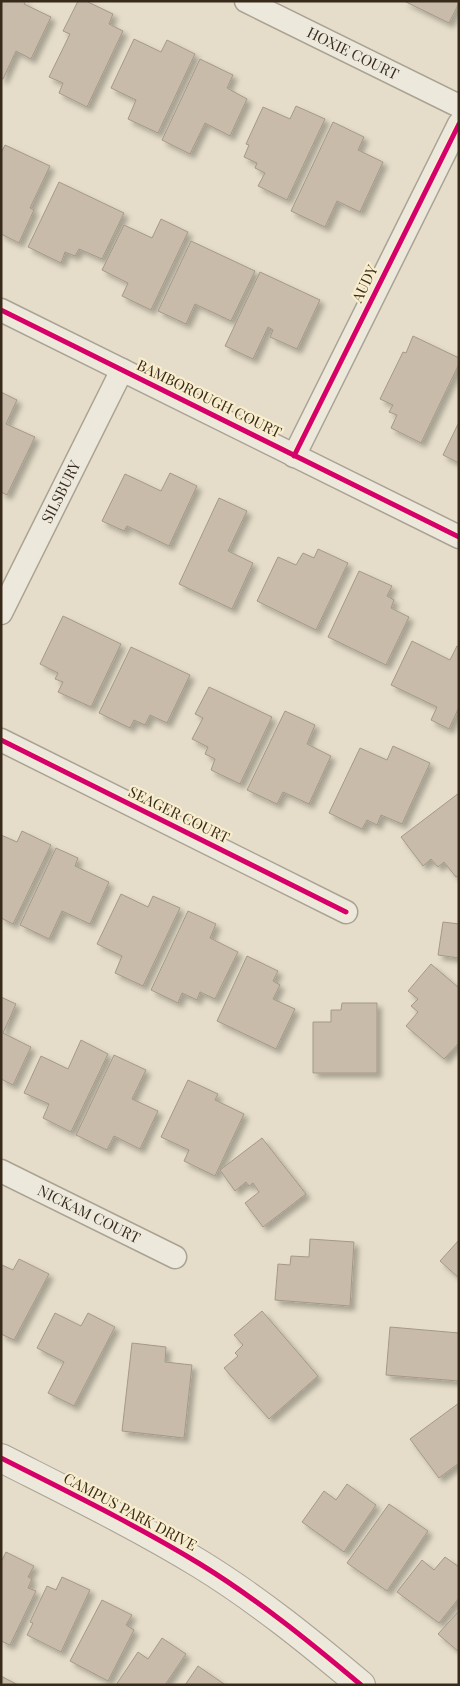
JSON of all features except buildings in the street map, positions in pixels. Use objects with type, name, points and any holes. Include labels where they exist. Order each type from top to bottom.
[{"type":"street","name":"HOXIE COURT","points":[[246,1],[459,106]]},
{"type":"street","name":"AUDY","points":[[294,456],[459,124]]},
{"type":"street","name":"BAMBOROUGH COURT","points":[[1,310],[459,537]]},
{"type":"street","name":"SILSBURY","points":[[1,613],[122,370]]},
{"type":"street","name":"SEAGER COURT","points":[[1,740],[346,912]]},
{"type":"street","name":"NICKAM COURT","points":[[1,1171],[175,1257]]},
{"type":"street","name":"CAMPUS PARK DRIVE","points":[[1,1458],[124,1520],[201,1565],[293,1629],[361,1685]]},
{"type":"cycle path","points":[[294,456],[459,124]]},
{"type":"cycle path","points":[[1,310],[459,537]]},
{"type":"cycle path","points":[[1,740],[346,912]]},
{"type":"cycle path","points":[[1,1458],[127,1522],[200,1564],[283,1622],[361,1685]]}]
